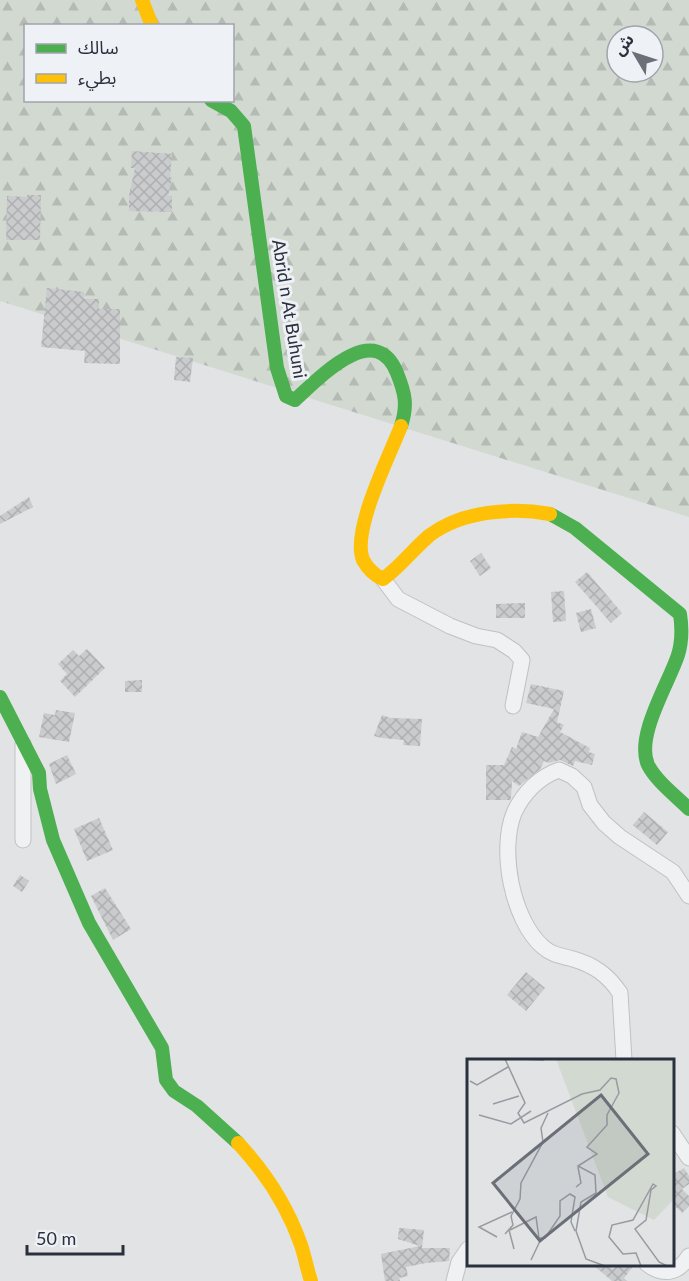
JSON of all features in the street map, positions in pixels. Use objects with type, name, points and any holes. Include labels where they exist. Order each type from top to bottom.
[{"type":"street","points":[[142,0],[151,24]]},
{"type":"street","name":"Abrid n At Buhuni","points":[[215,102],[231,111],[244,126],[277,368],[286,396],[295,400],[316,378],[339,360],[364,351],[373,350],[385,354],[400,381],[407,406],[366,517],[360,540],[362,556],[370,572],[383,579]]},
{"type":"street","points":[[513,706],[522,660],[514,651],[497,640],[476,636],[450,626],[398,599],[383,579],[404,563],[427,537],[444,527],[483,514],[536,510],[562,518],[680,614],[682,626],[679,652],[650,724],[645,747],[648,764],[660,780],[689,809]]},
{"type":"street","points":[[0,697],[39,773],[40,789],[53,840],[96,937],[162,1048],[166,1081],[174,1093],[193,1102],[222,1126],[268,1182],[285,1211],[300,1244],[311,1281]]},
{"type":"street","points":[[23,740],[23,840]]},
{"type":"street","points":[[624,1059],[620,993],[614,984],[596,968],[560,957],[543,947],[519,910],[510,873],[508,843],[513,815],[518,805],[544,775],[559,770],[572,776],[584,787],[590,805],[604,823],[620,837],[672,872],[689,896]]},
{"type":"street","points":[[674,1136],[689,1158]]},
{"type":"street","points":[[454,1281],[459,1262],[467,1250]]},
{"type":"street","points":[[650,1266],[657,1272],[685,1268]]},
{"type":"green space","points":[[0,0],[689,0],[689,517],[0,301]]},
{"type":"building","points":[[132,151],[172,154],[170,177],[172,178],[168,196],[172,196],[172,212],[129,211],[129,195],[135,168],[131,168]]},
{"type":"building","points":[[27,195],[41,195],[40,240],[6,240],[7,196],[27,197]]},
{"type":"building","points":[[47,288],[84,292],[84,299],[99,299],[99,309],[120,309],[120,364],[84,363],[85,351],[41,347]]},
{"type":"building","points":[[176,357],[193,358],[190,382],[174,380]]},
{"type":"building","points":[[29,497],[33,507],[0,524],[0,516]]},
{"type":"building","points":[[481,553],[491,568],[480,576],[470,561]]},
{"type":"building","points":[[587,572],[622,613],[611,623],[575,582]]},
{"type":"building","points":[[564,591],[566,621],[553,622],[551,592]]},
{"type":"building","points":[[525,603],[525,618],[496,618],[496,604]]},
{"type":"building","points":[[591,609],[596,628],[581,632],[576,613]]},
{"type":"building","points":[[87,649],[105,668],[75,697],[60,681],[67,674],[58,664],[73,650],[79,656]]},
{"type":"building","points":[[142,680],[142,692],[125,692],[125,681]]},
{"type":"building","points":[[531,684],[564,691],[557,722],[564,725],[560,732],[590,748],[589,752],[595,754],[592,765],[575,761],[573,766],[560,760],[549,763],[544,761],[540,769],[519,786],[512,781],[510,800],[486,800],[486,765],[504,765],[512,747],[516,749],[522,732],[538,737],[554,709],[526,703]]},
{"type":"building","points":[[56,710],[75,713],[69,742],[39,737],[44,713],[55,715]]},
{"type":"building","points":[[382,715],[391,718],[422,719],[420,746],[403,745],[404,740],[374,736]]},
{"type":"building","points":[[67,755],[76,774],[56,784],[49,764]]},
{"type":"building","points":[[644,812],[668,832],[657,845],[633,825]]},
{"type":"building","points":[[99,818],[113,850],[87,861],[74,829]]},
{"type":"building","points":[[20,875],[29,881],[22,892],[13,886]]},
{"type":"building","points":[[105,888],[131,929],[113,940],[91,896]]},
{"type":"building","points":[[526,972],[545,988],[526,1011],[507,995]]},
{"type":"building","points":[[684,1168],[689,1176],[689,1184],[682,1189],[689,1196],[689,1206],[682,1213],[674,1205],[674,1174]]},
{"type":"building","points":[[399,1228],[424,1230],[422,1248],[450,1248],[449,1261],[406,1267],[408,1276],[399,1278],[400,1281],[385,1281],[381,1254],[420,1246],[398,1239]]},
{"type":"building","points":[[594,1266],[609,1266],[613,1269],[615,1266],[633,1266],[624,1278],[627,1281],[612,1281]]},
{"type":"traffic: fast","points":[[215,102],[231,111],[244,126],[277,368],[286,396],[295,400],[346,358],[361,352],[375,351],[387,358],[400,380],[405,405],[401,426]]},
{"type":"traffic: fast","points":[[550,514],[575,528],[680,614],[679,650],[649,725],[645,753],[648,765],[656,777],[689,809]]},
{"type":"traffic: fast","points":[[0,697],[39,773],[40,789],[53,840],[89,923],[162,1048],[166,1080],[174,1091],[197,1106],[238,1143]]},
{"type":"traffic: slow","points":[[142,0],[151,24]]},
{"type":"traffic: slow","points":[[401,426],[373,493],[362,531],[363,560],[383,579],[430,535],[457,521],[504,511],[550,514]]},
{"type":"traffic: slow","points":[[238,1143],[266,1178],[282,1204],[296,1231],[311,1281]]}]
